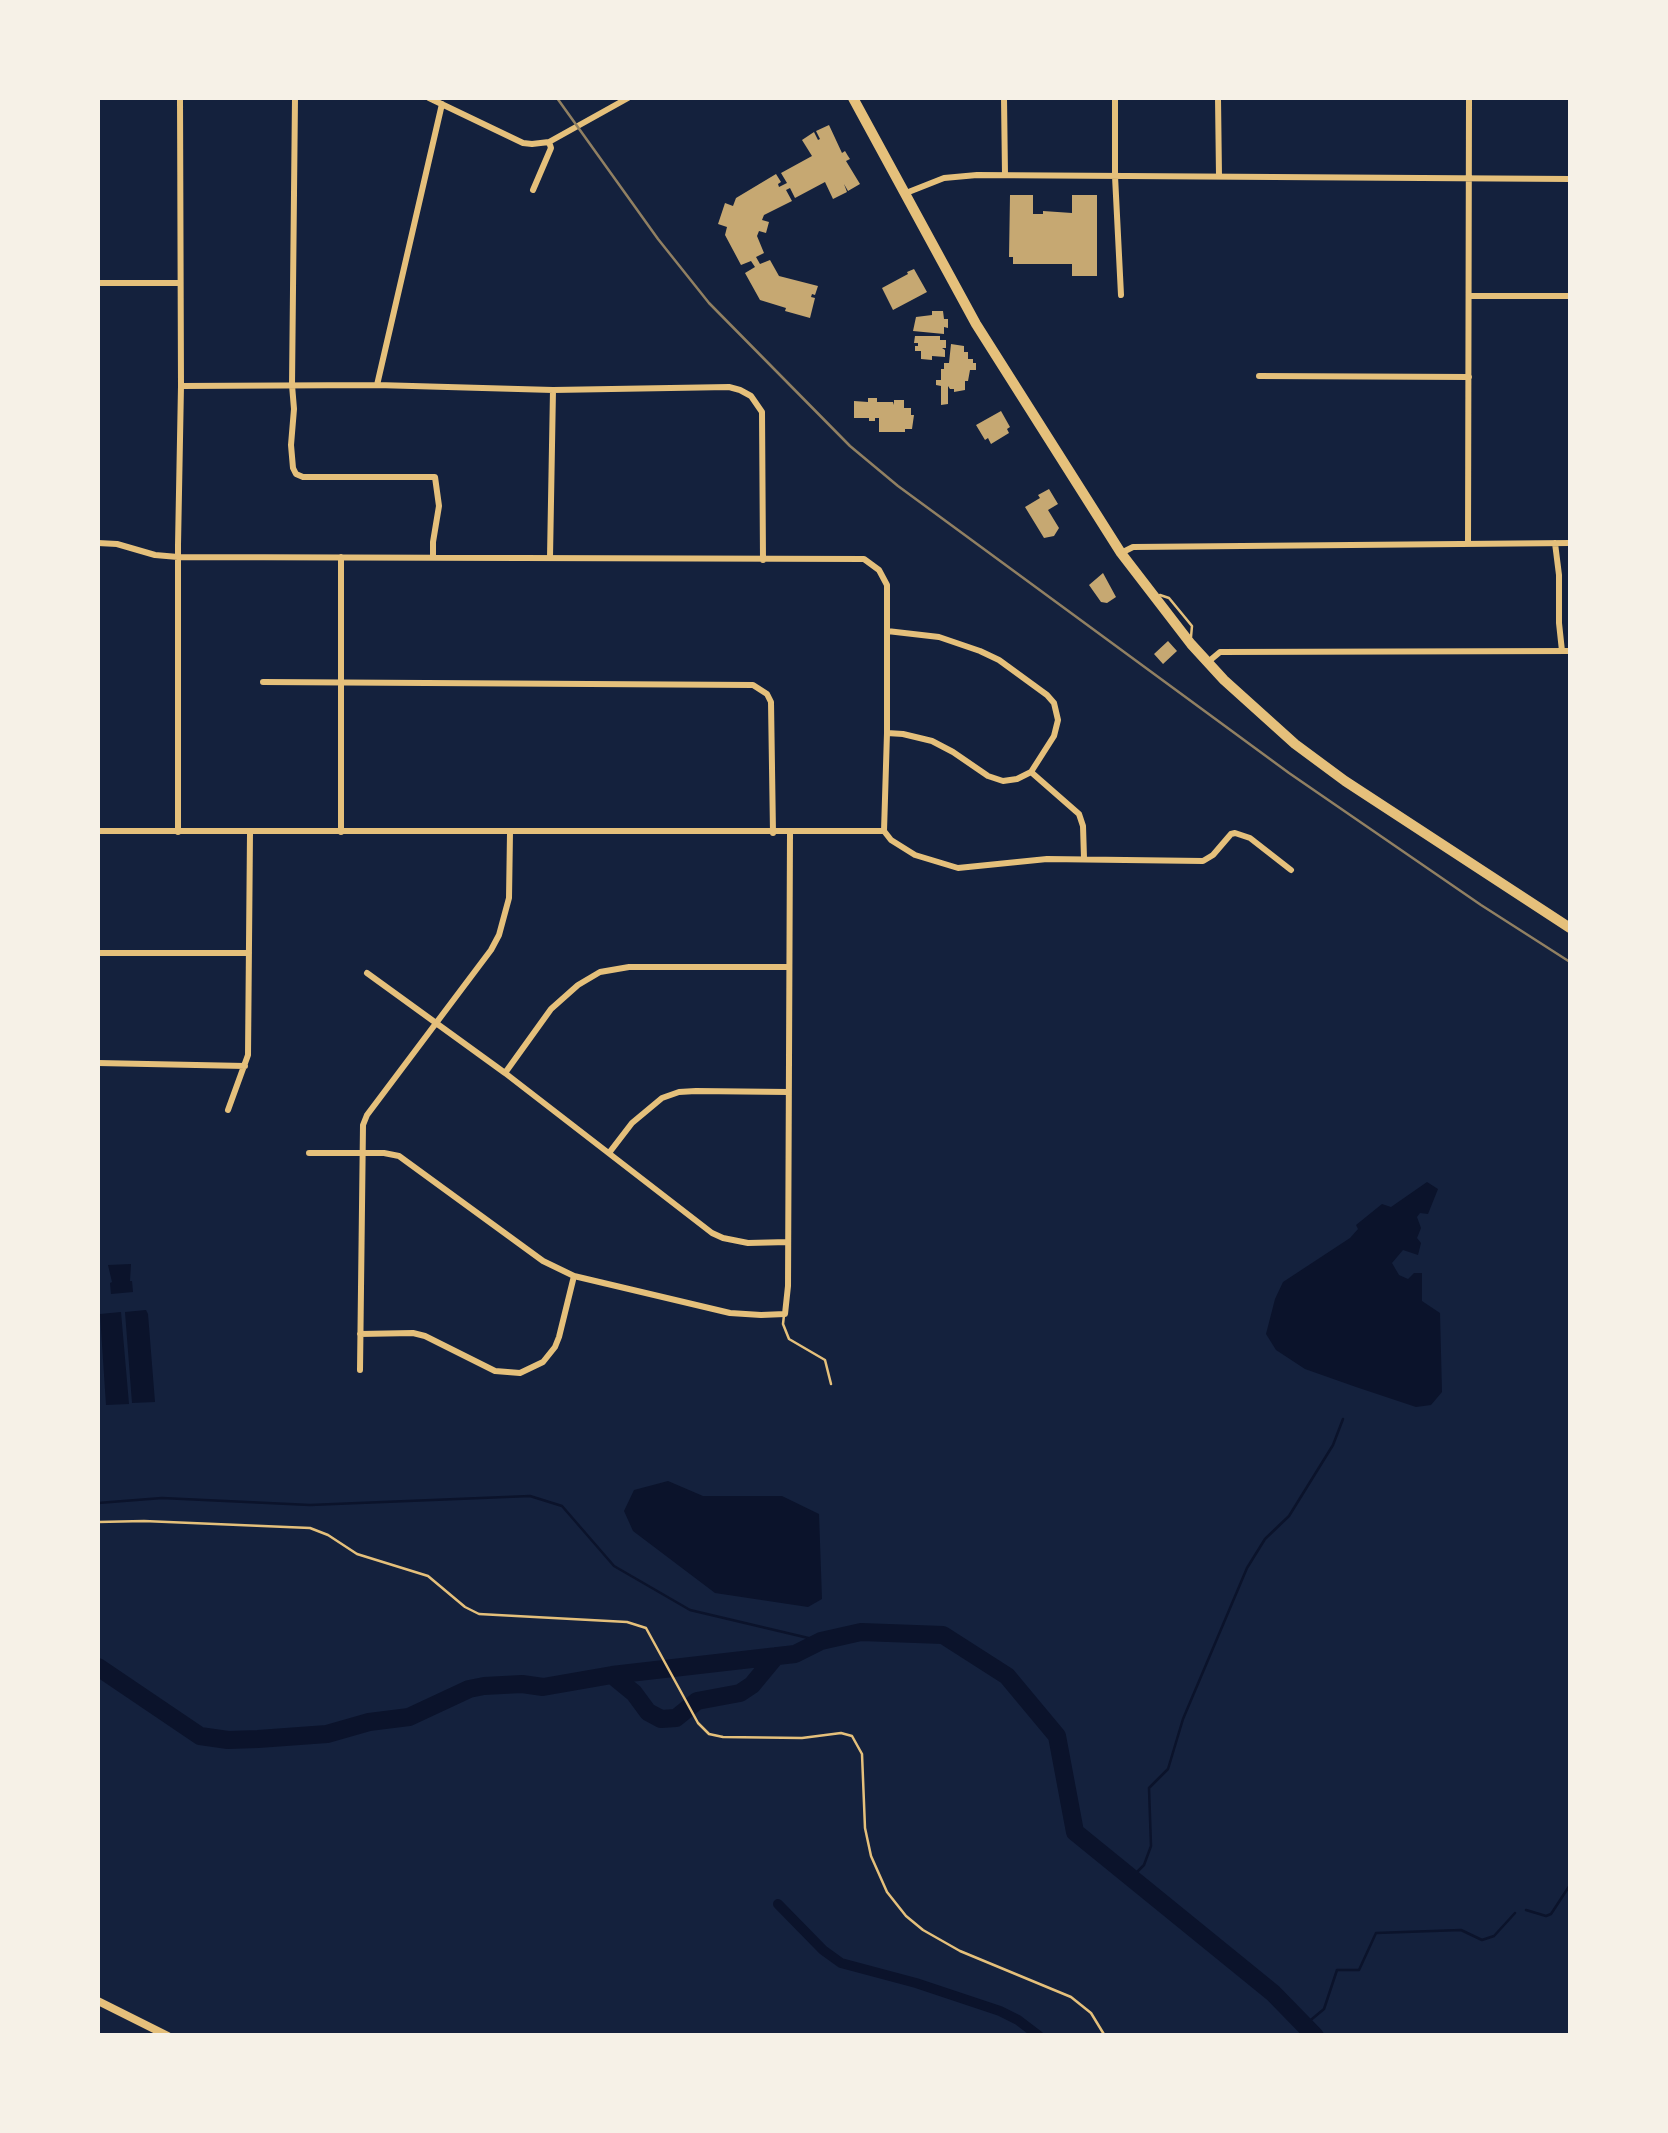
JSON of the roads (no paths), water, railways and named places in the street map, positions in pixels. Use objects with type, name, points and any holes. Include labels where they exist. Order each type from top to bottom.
[{"type":"main road","points":[[853,98],[976,324],[1122,554],[1191,644],[1294,744],[1570,928]]},
{"type":"street","points":[[178,832],[180,98]]},
{"type":"street","points":[[294,98],[292,468],[304,477],[435,477],[438,506],[433,557]]},
{"type":"street","points":[[430,98],[532,144],[549,142],[628,98]]},
{"type":"street","points":[[1004,98],[1005,174]]},
{"type":"street","points":[[1115,98],[1121,295]]},
{"type":"street","points":[[1218,98],[1219,176]]},
{"type":"street","points":[[1468,544],[1469,98]]},
{"type":"street","points":[[377,386],[442,104]]},
{"type":"street","points":[[533,190],[552,148],[549,142]]},
{"type":"street","points":[[905,194],[944,178],[1005,174],[1570,179]]},
{"type":"street","points":[[98,283],[180,284]]},
{"type":"street","points":[[1469,296],[1570,296]]},
{"type":"street","points":[[1259,376],[1469,377]]},
{"type":"street","points":[[181,386],[740,390],[751,396],[762,412],[763,560]]},
{"type":"street","points":[[550,557],[552,390]]},
{"type":"street","points":[[98,543],[178,556],[850,558],[869,562],[884,576],[886,584],[884,832],[891,840],[915,855],[958,868],[1047,859],[1203,861],[1214,856],[1230,834],[1236,832],[1292,870]]},
{"type":"street","points":[[1208,662],[1220,652],[1566,651],[1559,623],[1555,543]]},
{"type":"street","points":[[1122,554],[1133,547],[1570,543]]},
{"type":"street","points":[[341,557],[341,832]]},
{"type":"street","points":[[887,631],[939,637],[980,651],[1017,671],[1054,703],[1057,728],[1030,772],[996,780],[932,741],[887,734]]},
{"type":"street","points":[[263,682],[753,685],[767,694],[770,702],[773,832]]},
{"type":"street","points":[[1030,772],[1079,814],[1084,858]]},
{"type":"street","points":[[98,831],[884,832]]},
{"type":"street","points":[[228,1110],[248,1055],[250,832]]},
{"type":"street","points":[[309,1153],[398,1156],[529,1251],[574,1276],[730,1313],[785,1314],[790,832]]},
{"type":"street","points":[[360,1370],[363,1125],[367,1114],[500,935],[509,898],[510,833]]},
{"type":"street","points":[[98,952],[249,953]]},
{"type":"street","points":[[505,1073],[551,1009],[578,984],[600,972],[629,967],[789,968]]},
{"type":"street","points":[[367,973],[505,1073],[712,1233],[748,1243],[788,1242]]},
{"type":"street","points":[[98,1063],[244,1066]]},
{"type":"street","points":[[609,1153],[632,1123],[662,1098],[696,1091],[788,1092]]},
{"type":"street","points":[[360,1334],[425,1336],[494,1371],[520,1373],[543,1362],[555,1347],[574,1276]]},
{"type":"street","points":[[98,2001],[168,2036]]},
{"type":"lane","points":[[785,1314],[789,1339],[825,1360],[831,1384]]},
{"type":"water","points":[[1427,1182],[1438,1189],[1428,1214],[1420,1213],[1417,1217],[1421,1228],[1418,1255],[1403,1250],[1392,1263],[1399,1275],[1408,1279],[1414,1273],[1422,1273],[1422,1301],[1440,1313],[1442,1392],[1431,1405],[1416,1407],[1305,1369],[1276,1350],[1266,1334],[1283,1282],[1350,1238],[1358,1229],[1356,1225],[1382,1204],[1391,1207]]},
{"type":"water","points":[[131,1264],[133,1292],[111,1294],[108,1265]]},
{"type":"water","points":[[146,1310],[155,1402],[132,1403],[125,1312]]},
{"type":"water","points":[[121,1312],[129,1404],[106,1405],[100,1314]]},
{"type":"water","points":[[668,1481],[703,1496],[782,1496],[819,1514],[822,1599],[808,1607],[715,1593],[633,1531],[624,1511],[634,1490]]},
{"type":"waterway","points":[[1132,1877],[1144,1865],[1151,1846],[1149,1788],[1168,1769],[1183,1719],[1247,1568],[1265,1539],[1289,1516],[1333,1445],[1343,1419]]},
{"type":"waterway","points":[[98,1503],[162,1498],[310,1505],[530,1496],[562,1506],[614,1566],[690,1610],[821,1641]]},
{"type":"waterway","points":[[98,1667],[200,1736],[258,1739],[327,1734],[369,1722],[409,1717],[484,1686],[543,1687],[795,1654],[821,1641],[861,1632],[943,1635],[1007,1676],[1057,1736],[1075,1832],[1273,1993],[1315,2036]]},
{"type":"waterway","points":[[612,1675],[634,1693],[648,1712],[661,1719],[676,1718],[697,1701],[740,1693],[752,1685],[776,1656]]},
{"type":"waterway","points":[[1526,1910],[1551,1914],[1570,1885]]},
{"type":"waterway","points":[[778,1904],[841,1963],[1000,2011],[1039,2036]]},
{"type":"waterway","points":[[1306,2024],[1324,2009],[1337,1970],[1359,1970],[1376,1933],[1461,1930],[1482,1940],[1494,1936],[1515,1913]]},
{"type":"railway","points":[[557,98],[709,303],[850,446],[898,486],[1289,773],[1570,962]]}]
